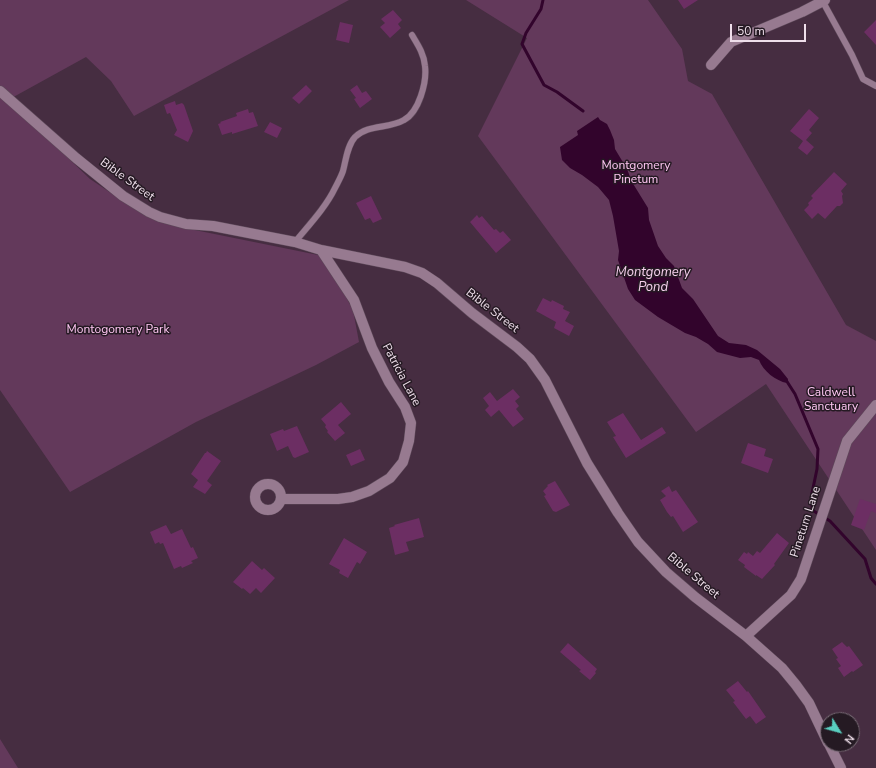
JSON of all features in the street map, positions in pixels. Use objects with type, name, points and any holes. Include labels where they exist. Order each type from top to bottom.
[{"type":"street","points":[[711,65],[731,42],[824,1]]},
{"type":"street","name":"Bible Street","points":[[0,90],[122,196],[160,217],[186,224],[213,226],[295,242],[321,250],[391,264],[416,270],[437,283],[530,359],[545,380],[588,463],[618,513],[638,542],[658,564],[681,585],[746,636],[772,659],[799,689],[820,726]]},
{"type":"street","name":"Patricia Lane","points":[[281,499],[338,499],[369,492],[390,478],[403,462],[409,441],[411,423],[405,407],[389,382],[372,348],[354,300],[321,250]]},
{"type":"street","name":"Pinetum Lane","points":[[746,636],[791,595],[801,579],[847,441],[876,405]]},
{"type":"street","name":"Bible Street","points":[[833,752],[841,768]]},
{"type":"lane","points":[[824,1],[852,55],[863,80],[876,86]]},
{"type":"lane","points":[[295,242],[334,190],[342,173],[349,148],[356,137],[366,130],[404,120],[414,112],[419,102],[424,82],[425,66],[422,50],[412,35]]},
{"type":"green space","name":"Montogomery Park","points":[[0,0],[349,0],[134,116],[111,81],[86,57],[8,100],[90,179],[135,209],[175,226],[328,257],[339,284],[353,310],[359,342],[316,365],[196,422],[70,492],[0,390]]},
{"type":"green space","name":"Montgomery Pinetum","points":[[466,0],[648,0],[682,49],[688,81],[712,94],[846,325],[876,341],[876,550],[766,384],[696,432],[478,136],[527,38]]},
{"type":"green space","points":[[0,739],[18,768],[0,768]]},
{"type":"water","name":"Montgomery Pond","points":[[598,117],[607,124],[610,130],[614,140],[615,149],[627,169],[632,182],[648,208],[649,220],[658,246],[666,258],[674,266],[682,288],[693,299],[718,336],[729,343],[746,345],[757,350],[780,369],[788,379],[787,383],[770,375],[759,360],[751,357],[740,358],[717,352],[708,344],[685,333],[658,317],[635,300],[628,289],[618,260],[619,251],[609,200],[598,187],[570,168],[562,160],[560,147],[578,135],[577,131]]},
{"type":"building","points":[[678,0],[698,0],[684,9]]},
{"type":"building","points":[[393,10],[402,20],[398,24],[401,28],[390,38],[380,27],[385,23],[381,19]]},
{"type":"building","points":[[876,20],[876,45],[864,32]]},
{"type":"building","points":[[340,22],[353,25],[349,43],[336,40]]},
{"type":"building","points":[[306,85],[312,91],[299,104],[292,98]]},
{"type":"building","points":[[357,85],[362,93],[366,91],[372,99],[360,108],[354,99],[356,98],[350,90]]},
{"type":"building","points":[[175,101],[176,105],[182,103],[184,105],[193,131],[188,142],[174,135],[177,130],[170,113],[167,114],[164,105]]},
{"type":"building","points":[[248,109],[249,113],[253,112],[258,126],[232,134],[232,132],[222,135],[218,124],[221,123],[220,122],[237,116],[236,113]]},
{"type":"building","points":[[809,109],[819,118],[809,130],[812,133],[806,140],[814,147],[807,155],[798,148],[803,141],[790,131]]},
{"type":"building","points":[[270,122],[282,128],[277,138],[264,132]]},
{"type":"building","points":[[834,172],[847,184],[841,191],[843,194],[843,203],[840,206],[837,206],[825,219],[818,213],[812,219],[804,210],[813,198],[811,196]]},
{"type":"building","points":[[371,196],[382,219],[373,223],[370,218],[365,220],[356,203]]},
{"type":"building","points":[[477,215],[479,218],[482,216],[494,230],[496,229],[500,233],[503,231],[511,240],[496,253],[470,222]]},
{"type":"building","points":[[543,298],[551,302],[552,300],[564,306],[563,309],[570,312],[565,321],[574,326],[569,336],[554,328],[556,322],[536,311]]},
{"type":"building","points":[[513,389],[520,397],[515,401],[519,406],[516,409],[524,419],[513,427],[499,410],[491,417],[485,410],[489,406],[483,398],[490,392],[497,401]]},
{"type":"building","points":[[341,402],[351,414],[338,425],[345,433],[335,441],[327,432],[328,431],[325,427],[326,425],[321,419]]},
{"type":"building","points":[[623,413],[641,440],[662,427],[666,433],[626,458],[613,437],[616,436],[607,422]]},
{"type":"building","points":[[297,426],[309,452],[295,458],[293,457],[288,446],[277,451],[270,434]]},
{"type":"building","points":[[748,443],[766,449],[764,456],[773,459],[768,473],[741,463]]},
{"type":"building","points":[[360,449],[365,460],[351,466],[346,455]]},
{"type":"building","points":[[207,451],[221,461],[207,481],[212,485],[205,494],[193,487],[198,480],[191,474]]},
{"type":"building","points":[[555,481],[570,505],[556,512],[553,511],[544,496],[546,495],[543,491],[548,486],[547,485]]},
{"type":"building","points":[[669,486],[672,492],[676,490],[698,522],[683,532],[673,516],[671,517],[667,512],[660,500],[666,496],[661,491]]},
{"type":"building","points":[[860,499],[876,504],[876,513],[871,511],[864,530],[851,525]]},
{"type":"building","points":[[419,518],[424,537],[406,542],[409,551],[395,555],[389,528],[395,526],[394,525]]},
{"type":"building","points":[[166,525],[171,534],[182,529],[191,548],[193,547],[198,558],[191,561],[193,563],[182,568],[181,566],[174,569],[163,543],[160,544],[159,542],[155,544],[150,532]]},
{"type":"building","points":[[777,533],[789,543],[774,564],[775,565],[762,579],[744,567],[745,565],[738,560],[744,552],[747,554],[748,552],[753,556],[757,551],[760,553]]},
{"type":"building","points":[[344,538],[367,552],[360,564],[357,562],[348,578],[339,573],[340,570],[329,564]]},
{"type":"building","points":[[252,561],[262,570],[264,568],[275,578],[261,593],[256,588],[250,594],[233,582]]},
{"type":"building","points":[[842,642],[847,647],[849,646],[863,665],[844,677],[838,668],[841,666],[836,659],[838,658],[832,649]]},
{"type":"building","points":[[568,643],[597,669],[595,672],[596,673],[590,680],[560,652]]},
{"type":"building","points":[[738,681],[747,692],[748,691],[766,717],[756,724],[750,716],[746,719],[726,690]]},
{"type":"waterway","points":[[543,0],[541,9],[526,33],[522,44],[544,85],[557,92],[583,111]]},
{"type":"waterway","points":[[786,380],[795,394],[818,449],[817,469],[812,493],[812,510],[830,521],[865,559],[871,578],[876,584]]},
{"type":"park label","name":"Caldwell Sanctuary","points":[[831,400]]}]
